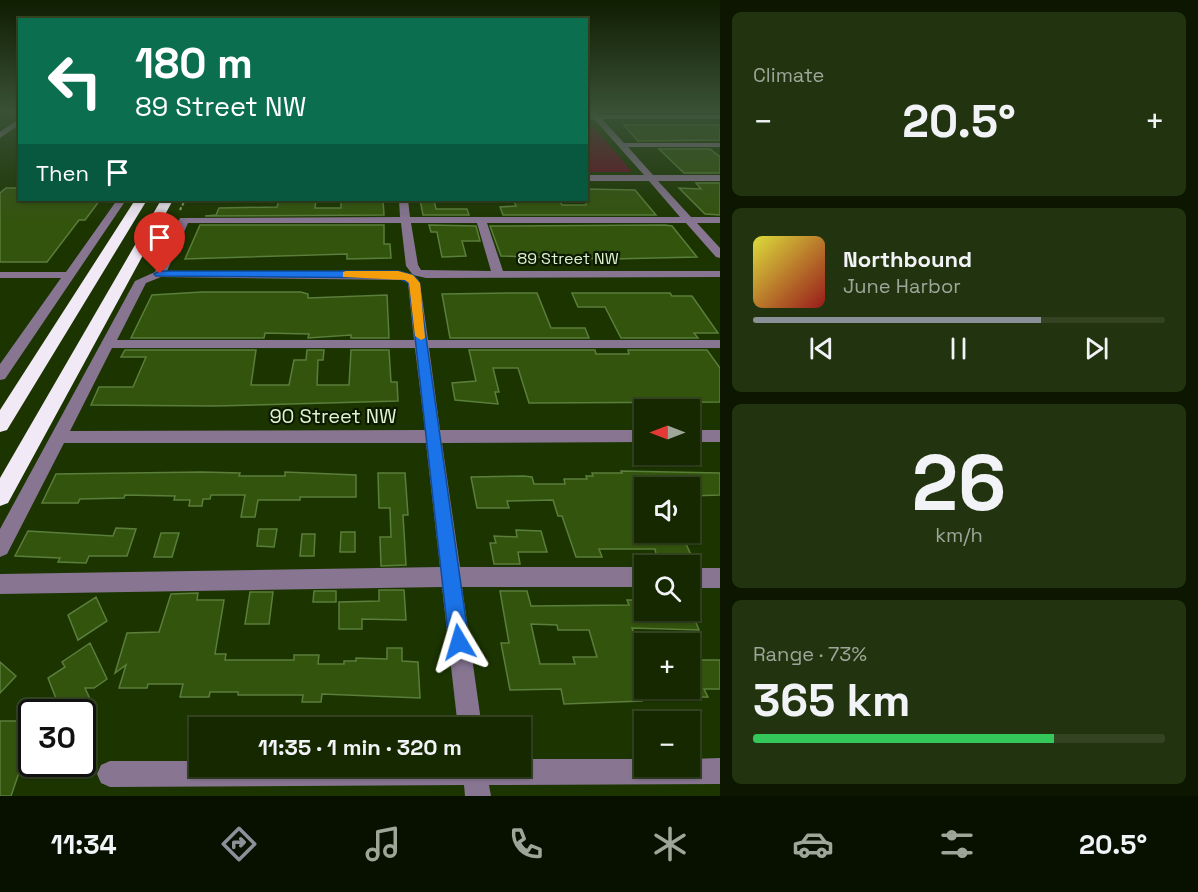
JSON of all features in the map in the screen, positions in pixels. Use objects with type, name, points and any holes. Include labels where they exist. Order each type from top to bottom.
[{"type":"highway","points":[[0,426],[140,201]]},
{"type":"highway","points":[[0,497],[166,201]]},
{"type":"street","points":[[625,148],[720,255]]},
{"type":"street","points":[[588,178],[720,178]]},
{"type":"street","points":[[2,369],[120,201]]},
{"type":"street","points":[[403,201],[469,717]]},
{"type":"street","points":[[0,548],[138,284],[160,274],[184,220],[720,220]]},
{"type":"street","points":[[481,220],[498,274]]},
{"type":"street","name":"89 Street NW","points":[[160,274],[720,274]]},
{"type":"street","points":[[0,275],[70,275]]},
{"type":"street","points":[[107,344],[720,344]]},
{"type":"street","name":"90 Street NW","points":[[58,437],[634,436]]},
{"type":"street","points":[[700,436],[720,436]]},
{"type":"street","points":[[0,584],[452,577],[634,578]]},
{"type":"street","points":[[700,578],[720,578]]},
{"type":"street","points":[[110,774],[476,778],[720,771]]},
{"type":"shaded area","points":[[588,148],[612,148],[632,172],[588,172]]},
{"type":"building","points":[[659,149],[710,149],[720,157],[720,173],[684,173]]},
{"type":"building","points":[[696,183],[720,183],[720,215],[705,214],[679,188],[701,189]]},
{"type":"building","points":[[6,188],[18,188],[18,201],[99,201],[85,220],[79,220],[47,262],[0,262],[0,193]]},
{"type":"building","points":[[588,189],[635,190],[656,215],[503,215],[500,207],[516,206],[514,201],[560,201],[562,205],[586,205]]},
{"type":"building","points":[[279,201],[316,201],[315,208],[341,208],[341,201],[383,201],[384,215],[205,216],[216,215],[219,208],[277,207]]},
{"type":"building","points":[[420,201],[434,201],[436,209],[467,209],[469,215],[423,215]]},
{"type":"building","points":[[200,225],[384,225],[384,244],[390,244],[391,258],[347,259],[347,254],[185,259]]},
{"type":"building","points":[[429,225],[476,226],[480,241],[462,241],[466,256],[442,257],[437,232],[431,232]]},
{"type":"building","points":[[490,226],[672,226],[697,257],[612,259],[501,256]]},
{"type":"building","points":[[202,292],[301,292],[308,294],[308,298],[387,295],[389,338],[351,338],[351,335],[308,338],[309,334],[265,333],[264,338],[131,338],[152,295]]},
{"type":"building","points":[[537,293],[551,328],[585,328],[589,338],[450,338],[442,294]]},
{"type":"building","points":[[572,293],[670,293],[672,296],[692,296],[718,333],[694,333],[698,338],[621,338],[605,307],[578,307]]},
{"type":"building","points":[[125,350],[256,350],[251,385],[289,385],[294,360],[306,360],[307,350],[324,350],[323,360],[318,360],[317,385],[349,385],[351,350],[389,350],[391,382],[397,382],[398,401],[215,406],[91,405],[99,387],[133,387],[146,357],[121,357]]},
{"type":"building","points":[[469,350],[595,350],[596,354],[629,354],[628,350],[707,350],[720,368],[720,402],[700,402],[700,399],[634,399],[634,402],[529,403],[518,368],[493,368],[499,392],[495,392],[498,404],[455,400],[452,383],[476,381]]},
{"type":"building","points":[[621,471],[720,473],[720,495],[700,496],[700,477],[634,477],[634,543],[686,543],[691,555],[656,554],[655,549],[599,549],[602,557],[576,557],[562,516],[558,516],[553,500],[507,501],[509,508],[477,508],[471,477],[524,476],[532,477],[534,484],[565,484],[564,479],[587,479],[586,476],[593,476],[592,473],[622,473]]},
{"type":"building","points":[[285,472],[356,475],[356,497],[258,500],[255,517],[241,517],[245,495],[211,495],[210,499],[203,499],[202,506],[189,506],[190,500],[174,500],[175,496],[125,495],[124,498],[80,499],[78,503],[42,503],[56,474],[240,473],[239,476],[285,476]]},
{"type":"building","points":[[378,473],[405,473],[408,515],[403,515],[406,565],[381,566],[380,537],[391,537],[390,508],[379,508]]},
{"type":"building","points":[[116,528],[136,529],[127,556],[89,556],[86,563],[58,562],[60,558],[15,556],[28,531],[113,536]]},
{"type":"building","points":[[259,529],[277,529],[274,547],[257,546]]},
{"type":"building","points":[[516,530],[541,531],[547,552],[518,552],[520,564],[494,564],[490,543],[496,543],[494,536],[517,537]]},
{"type":"building","points":[[341,532],[355,532],[355,552],[340,552]]},
{"type":"building","points":[[161,533],[179,533],[172,557],[154,557]]},
{"type":"building","points":[[302,534],[315,534],[314,556],[300,556]]},
{"type":"building","points":[[379,590],[404,590],[406,620],[362,619],[362,629],[339,629],[339,602],[379,601]]},
{"type":"building","points":[[314,591],[336,591],[336,602],[313,602]]},
{"type":"building","points":[[500,591],[527,591],[531,606],[629,605],[627,600],[634,600],[634,621],[695,621],[699,630],[632,628],[634,634],[634,699],[642,701],[564,704],[561,689],[510,690],[501,643],[509,643]],"holes":[[[531,624],[557,625],[558,630],[589,630],[597,657],[573,657],[575,664],[540,664]]]},
{"type":"building","points":[[250,592],[273,592],[269,624],[245,624]]},
{"type":"building","points":[[198,593],[197,600],[224,600],[215,654],[226,654],[225,660],[294,660],[294,655],[319,655],[318,664],[344,664],[344,661],[356,661],[356,658],[387,659],[387,648],[402,648],[402,661],[418,662],[420,698],[322,694],[321,702],[302,702],[303,695],[238,695],[238,692],[210,692],[209,697],[180,697],[183,684],[148,684],[147,688],[119,688],[126,665],[115,673],[127,633],[159,632],[171,594]]},
{"type":"building","points":[[96,597],[107,621],[78,640],[68,615]]},
{"type":"building","points":[[90,643],[107,679],[94,688],[85,688],[90,699],[56,699],[48,678],[65,667],[62,662]]},
{"type":"building","points":[[700,660],[720,660],[720,689],[704,689],[708,697],[700,697]]},
{"type":"building","points":[[0,662],[16,676],[0,693]]},
{"type":"building","points":[[0,721],[18,721],[18,776],[11,796],[0,796]]},
{"type":"slow traffic","points":[[346,274],[398,274],[409,277],[414,283],[421,336]]},
{"type":"route","points":[[160,274],[398,274],[409,277],[414,283],[459,642]]}]
